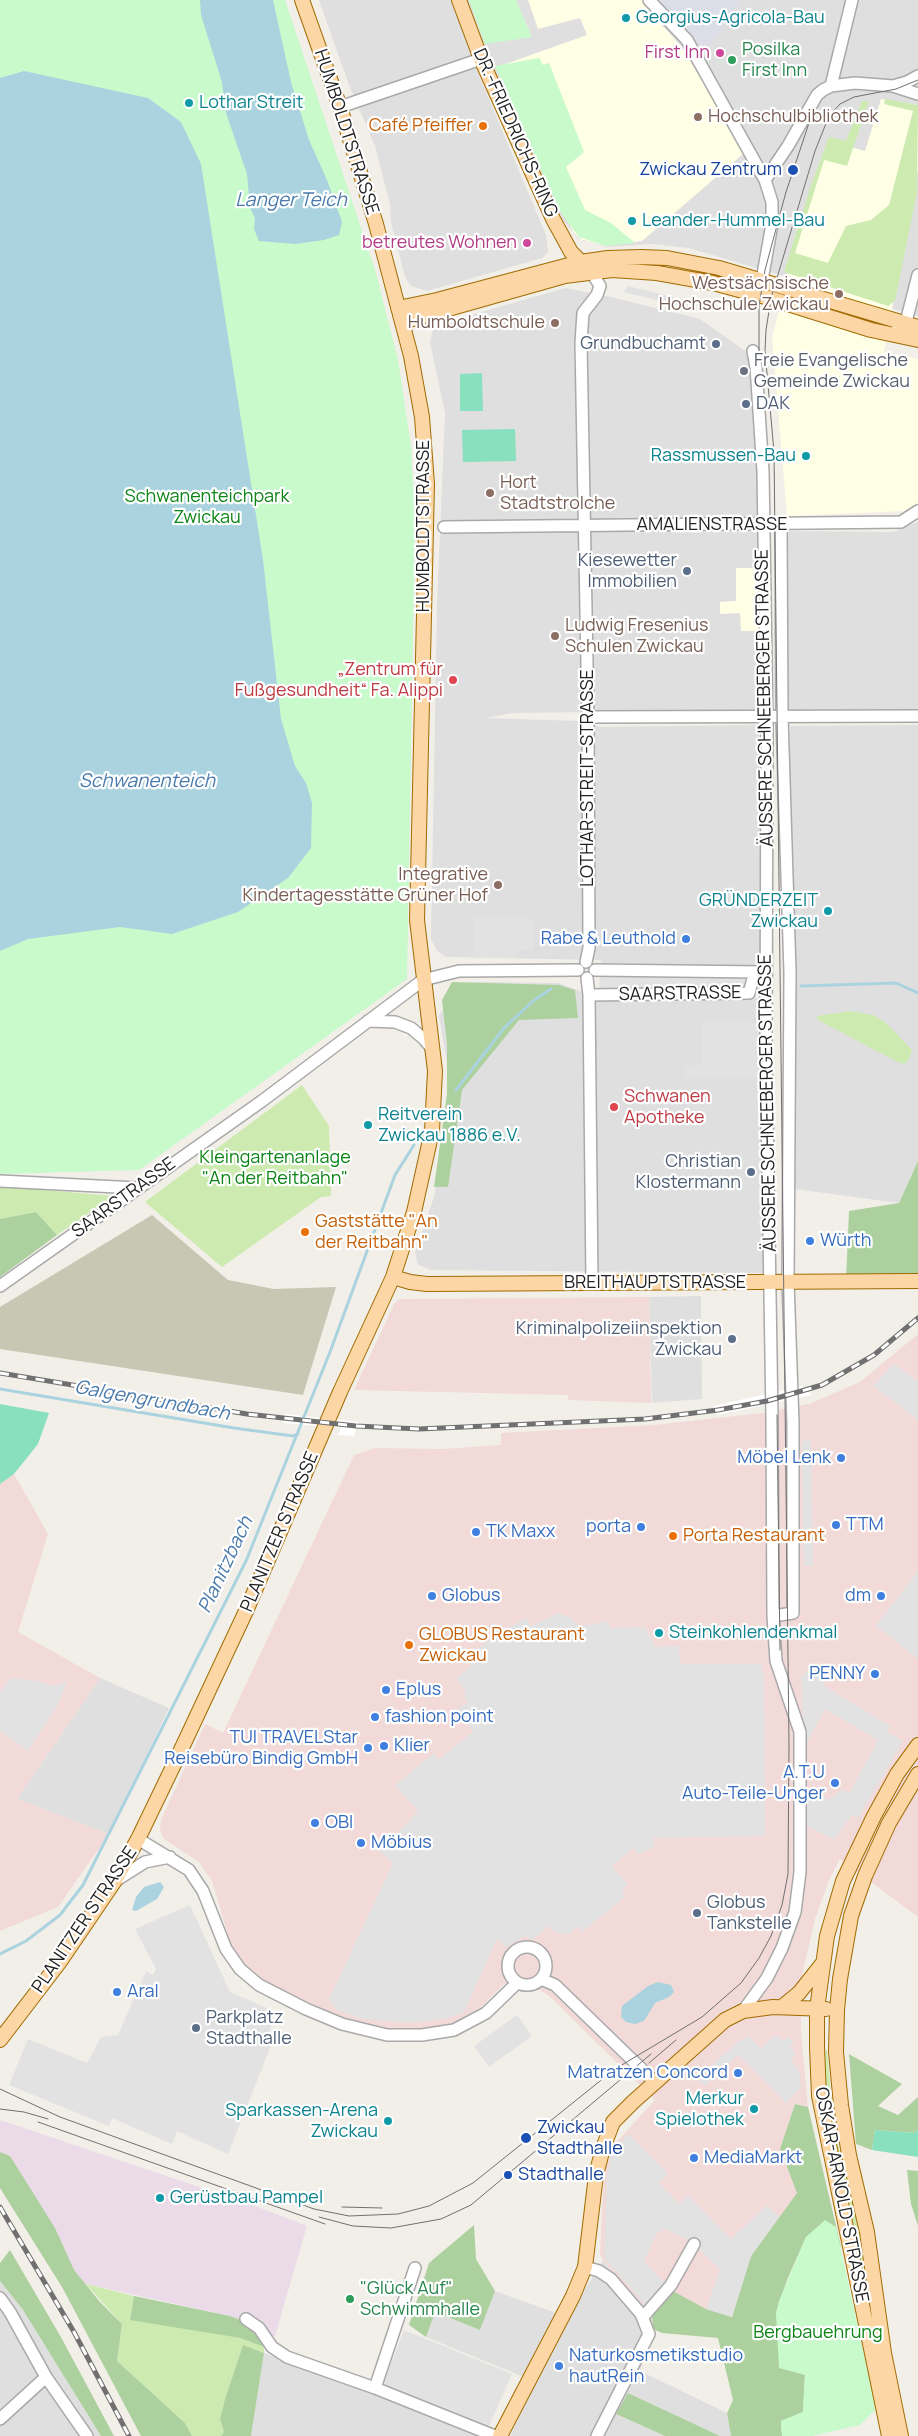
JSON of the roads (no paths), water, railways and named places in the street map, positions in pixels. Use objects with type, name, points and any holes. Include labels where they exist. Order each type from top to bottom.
[{"type":"main road","name":"HUMBOLDTSTRASSE","points":[[302,0],[340,107],[376,224],[409,351],[422,417],[426,462],[417,920],[423,980]]},
{"type":"main road","name":"DR.-FRIEDRICHS-RING","points":[[459,0],[481,59],[552,219],[564,241],[580,262],[591,271]]},
{"type":"main road","points":[[398,308],[437,300],[580,262],[620,257],[667,258],[719,268],[911,325]]},
{"type":"main road","points":[[402,322],[591,271],[631,270],[688,278],[769,298],[885,334],[918,340]]},
{"type":"main road","name":"PLANITZER STRASSE","points":[[0,2040],[64,1955],[114,1882],[138,1839],[246,1611],[340,1392],[393,1277],[414,1212],[430,1145],[435,1100],[433,1050],[423,980]]},
{"type":"main road","name":"BREITHAUPTSTRASSE","points":[[393,1277],[427,1284],[918,1281]]},
{"type":"main road","name":"OSKAR-ARNOLD-STRASSE","points":[[891,2426],[819,2096],[816,2047],[817,2009],[823,1963],[834,1909],[844,1882],[874,1816],[897,1774],[918,1745]]},
{"type":"main road","name":"OSKAR-ARNOLD-STRASSE","points":[[891,2426],[867,2232],[849,2155],[841,2105],[836,2052],[837,2010],[851,1916],[865,1876],[889,1823],[918,1774]]},
{"type":"main road","points":[[782,2007],[799,1993],[823,1963]]},
{"type":"main road","name":"ÄUSSERE SCHNEEBERGER STRASSE","points":[[500,2436],[573,2296],[585,2267],[596,2175],[603,2148],[613,2122],[725,2020],[743,2011],[782,2007],[837,2010]]},
{"type":"main road","points":[[891,2426],[901,2436]]},
{"type":"street","points":[[653,1],[687,40],[765,180],[772,202],[772,224],[762,280]]},
{"type":"street","points":[[831,86],[848,2]]},
{"type":"street","points":[[700,63],[705,50]]},
{"type":"street","points":[[340,107],[481,59]]},
{"type":"street","points":[[893,86],[917,76]]},
{"type":"street","points":[[765,180],[788,146],[817,95],[831,86],[855,83],[893,86],[918,94]]},
{"type":"street","name":"LOTHAR-STREIT-STRASSE","points":[[591,271],[598,279],[600,286],[583,313],[582,320],[588,717],[589,948],[586,970],[589,996],[592,1283]]},
{"type":"street","points":[[885,334],[911,325],[918,275]]},
{"type":"street","name":"ÄUSSERE SCHNEEBERGER STRASSE","points":[[743,2011],[768,1978],[782,1948],[795,1912],[800,1872],[800,1732],[776,1660],[773,1616],[770,1282],[760,972],[766,717],[763,470],[753,351]]},
{"type":"street","name":"AMALIENSTRASSE","points":[[444,527],[781,525],[901,522],[918,511]]},
{"type":"street","name":"ÄUSSERE SCHNEEBERGER STRASSE","points":[[773,1616],[793,1613],[793,1423],[788,1282],[790,982],[782,717],[781,525]]},
{"type":"street","points":[[588,717],[918,716]]},
{"type":"street","name":"SAARSTRASSE","points":[[0,1286],[262,1101],[423,980],[459,971],[760,972],[749,994],[589,996]]},
{"type":"street","points":[[368,1021],[395,1022],[411,1028],[433,1050]]},
{"type":"street","points":[[0,1181],[137,1188]]},
{"type":"street","points":[[138,1839],[189,1870],[203,1891],[226,1949],[240,1968],[259,1985],[306,2009],[342,2024],[387,2035],[422,2035],[454,2030],[486,2013],[517,1983]]},
{"type":"street","points":[[114,1882],[145,1862],[170,1857]]},
{"type":"street","points":[[525,1947],[532,1948],[543,1956],[546,1972],[542,1979],[526,1986],[517,1983],[511,1977],[508,1962],[512,1954],[525,1947]]},
{"type":"street","points":[[542,1979],[555,1985],[655,2082]]},
{"type":"street","points":[[644,2317],[671,2285],[694,2244]]},
{"type":"street","points":[[585,2267],[599,2271],[611,2280],[644,2317],[649,2334],[597,2436]]},
{"type":"street","points":[[375,2388],[415,2268]]},
{"type":"street","points":[[0,2298],[5,2315],[87,2436]]},
{"type":"street","points":[[246,2319],[259,2328],[272,2347],[287,2357],[375,2388],[495,2436]]},
{"type":"street","points":[[0,2419],[46,2377]]},
{"type":"water","name":"Langer Teich","points":[[200,0],[273,0],[291,82],[309,140],[327,180],[342,222],[339,235],[324,240],[295,244],[259,241],[254,229],[255,218],[250,208],[247,174],[226,113],[222,82],[201,15]]},
{"type":"water","name":"Schwanenteich","points":[[24,71],[148,98],[181,122],[201,164],[263,560],[281,719],[295,766],[306,783],[312,803],[311,848],[288,878],[238,912],[172,934],[120,927],[28,939],[0,951],[0,78]]},
{"type":"water","points":[[160,1882],[164,1887],[157,1899],[136,1911],[132,1910],[136,1897],[144,1887]]},
{"type":"water","points":[[658,1982],[671,1985],[674,1992],[669,1997],[655,2003],[644,2021],[635,2024],[626,2022],[621,2017],[622,2006],[648,1986]]},
{"type":"waterway","name":"Planitzbach","points":[[801,986],[896,983],[918,993]]},
{"type":"waterway","name":"Planitzbach","points":[[456,1090],[504,1028],[533,1001],[551,989]]},
{"type":"waterway","name":"Planitzbach","points":[[0,1954],[26,1941],[60,1915],[83,1885],[246,1561],[330,1352],[395,1175],[414,1145]]},
{"type":"waterway","name":"Galgengrundbach","points":[[0,1389],[234,1428],[293,1436],[298,1434]]},
{"type":"tram line","points":[[0,2089],[60,2117],[314,2209],[349,2216],[398,2214],[429,2206],[473,2183],[615,2069],[702,2017],[741,1983],[759,1958],[771,1936],[782,1905],[788,1874],[789,1744],[774,452],[765,351],[766,330],[771,298],[815,151],[829,116],[840,104],[854,97],[896,89],[918,80]]},
{"type":"tram line","points":[[759,353],[759,306],[765,270],[786,192],[809,123]]},
{"type":"tram line","points":[[777,1415],[780,1650]]},
{"type":"tram line","points":[[649,2063],[676,2040]]},
{"type":"tram line","points":[[319,2217],[353,2226],[391,2228],[441,2219],[471,2205],[651,2054]]},
{"type":"tram line","points":[[0,2109],[24,2112],[48,2119]]},
{"type":"tram line","points":[[38,2122],[325,2224]]},
{"type":"tram line","points":[[342,2207],[382,2208]]},
{"type":"railway","points":[[0,1373],[247,1414],[356,1426],[419,1429],[645,1419],[718,1410],[767,1401],[822,1385],[874,1355],[918,1318]]},
{"type":"railway","points":[[0,2207],[74,2332],[129,2436]]},
{"type":"place","name":"Georgius-Agricola-Bau","points":[[626,18]]},
{"type":"place","name":"First Inn","points":[[720,53]]},
{"type":"place","name":"Posilka First Inn","points":[[732,60]]},
{"type":"place","name":"Lothar Streit","points":[[189,103]]},
{"type":"place","name":"Hochschulbibliothek","points":[[698,117]]},
{"type":"place","name":"Café Pfeiffer","points":[[483,126]]},
{"type":"place","name":"Zwickau Zentrum","points":[[793,170]]},
{"type":"place","name":"Leander-Hummel-Bau","points":[[632,221]]},
{"type":"place","name":"betreutes Wohnen","points":[[527,243]]},
{"type":"place","name":"Westsächsische Hochschule Zwickau","points":[[839,294]]},
{"type":"place","name":"Humboldtschule","points":[[555,323]]},
{"type":"place","name":"Grundbuchamt","points":[[716,344]]},
{"type":"place","name":"Freie Evangelische Gemeinde Zwickau","points":[[744,371]]},
{"type":"place","name":"DAK","points":[[746,404]]},
{"type":"place","name":"Rassmussen-Bau","points":[[806,456]]},
{"type":"place","name":"Hort Stadtstrolche","points":[[490,493]]},
{"type":"place","name":"Kiesewetter Immobilien","points":[[687,571]]},
{"type":"place","name":"Ludwig Fresenius Schulen Zwickau","points":[[555,636]]},
{"type":"place","name":"„Zentrum für Fußgesundheit“ Fa. Alippi","points":[[453,680]]},
{"type":"place","name":"Integrative Kindertagesstätte Grüner Hof","points":[[498,885]]},
{"type":"place","name":"GRÜNDERZEIT Zwickau","points":[[828,911]]},
{"type":"place","name":"Rabe & Leuthold","points":[[686,939]]},
{"type":"place","name":"Schwanen Apotheke","points":[[614,1107]]},
{"type":"place","name":"Reitverein Zwickau 1886 e.V.","points":[[368,1125]]},
{"type":"place","name":"Christian Klostermann","points":[[751,1172]]},
{"type":"place","name":"Gaststätte \"An der Reitbahn\"","points":[[305,1232]]},
{"type":"place","name":"Würth","points":[[810,1241]]},
{"type":"place","name":"Kriminalpolizeiinspektion Zwickau","points":[[732,1339]]},
{"type":"place","name":"Möbel Lenk","points":[[841,1458]]},
{"type":"place","name":"TTM","points":[[836,1525]]},
{"type":"place","name":"porta","points":[[641,1527]]},
{"type":"place","name":"TK Maxx","points":[[476,1532]]},
{"type":"place","name":"Porta Restaurant","points":[[673,1536]]},
{"type":"place","name":"Globus","points":[[432,1596]]},
{"type":"place","name":"dm","points":[[881,1596]]},
{"type":"place","name":"Steinkohlendenkmal","points":[[659,1633]]},
{"type":"place","name":"GLOBUS Restaurant Zwickau","points":[[409,1645]]},
{"type":"place","name":"PENNY","points":[[875,1674]]},
{"type":"place","name":"Eplus","points":[[386,1690]]},
{"type":"place","name":"fashion point","points":[[375,1717]]},
{"type":"place","name":"Klier","points":[[384,1746]]},
{"type":"place","name":"TUI TRAVELStar Reisebüro Bindig GmbH","points":[[368,1748]]},
{"type":"place","name":"A.T.U Auto-Teile-Unger","points":[[835,1783]]},
{"type":"place","name":"OBI","points":[[315,1823]]},
{"type":"place","name":"Möbius","points":[[361,1843]]},
{"type":"place","name":"Globus Tankstelle","points":[[697,1913]]},
{"type":"place","name":"Aral","points":[[117,1992]]},
{"type":"place","name":"Parkplatz Stadthalle","points":[[196,2028]]},
{"type":"place","name":"Matratzen Concord","points":[[738,2073]]},
{"type":"place","name":"Merkur Spielothek","points":[[754,2109]]},
{"type":"place","name":"Sparkassen-Arena Zwickau","points":[[388,2121]]},
{"type":"place","name":"Zwickau Stadthalle","points":[[526,2138]]},
{"type":"place","name":"MediaMarkt","points":[[694,2158]]},
{"type":"place","name":"Stadthalle","points":[[508,2175]]},
{"type":"place","name":"Gerüstbau Pampel","points":[[160,2198]]},
{"type":"place","name":"\"Glück Auf\" Schwimmhalle","points":[[350,2299]]},
{"type":"place","name":"Naturkosmetikstudio hautRein","points":[[559,2366]]},
{"type":"park label","name":"Schwanenteichpark Zwickau","points":[[207,507]]},
{"type":"park label","name":"Kleingartenanlage \"An der Reitbahn\"","points":[[275,1168]]},
{"type":"park label","name":"Bergbauehrung","points":[[818,2333]]}]
